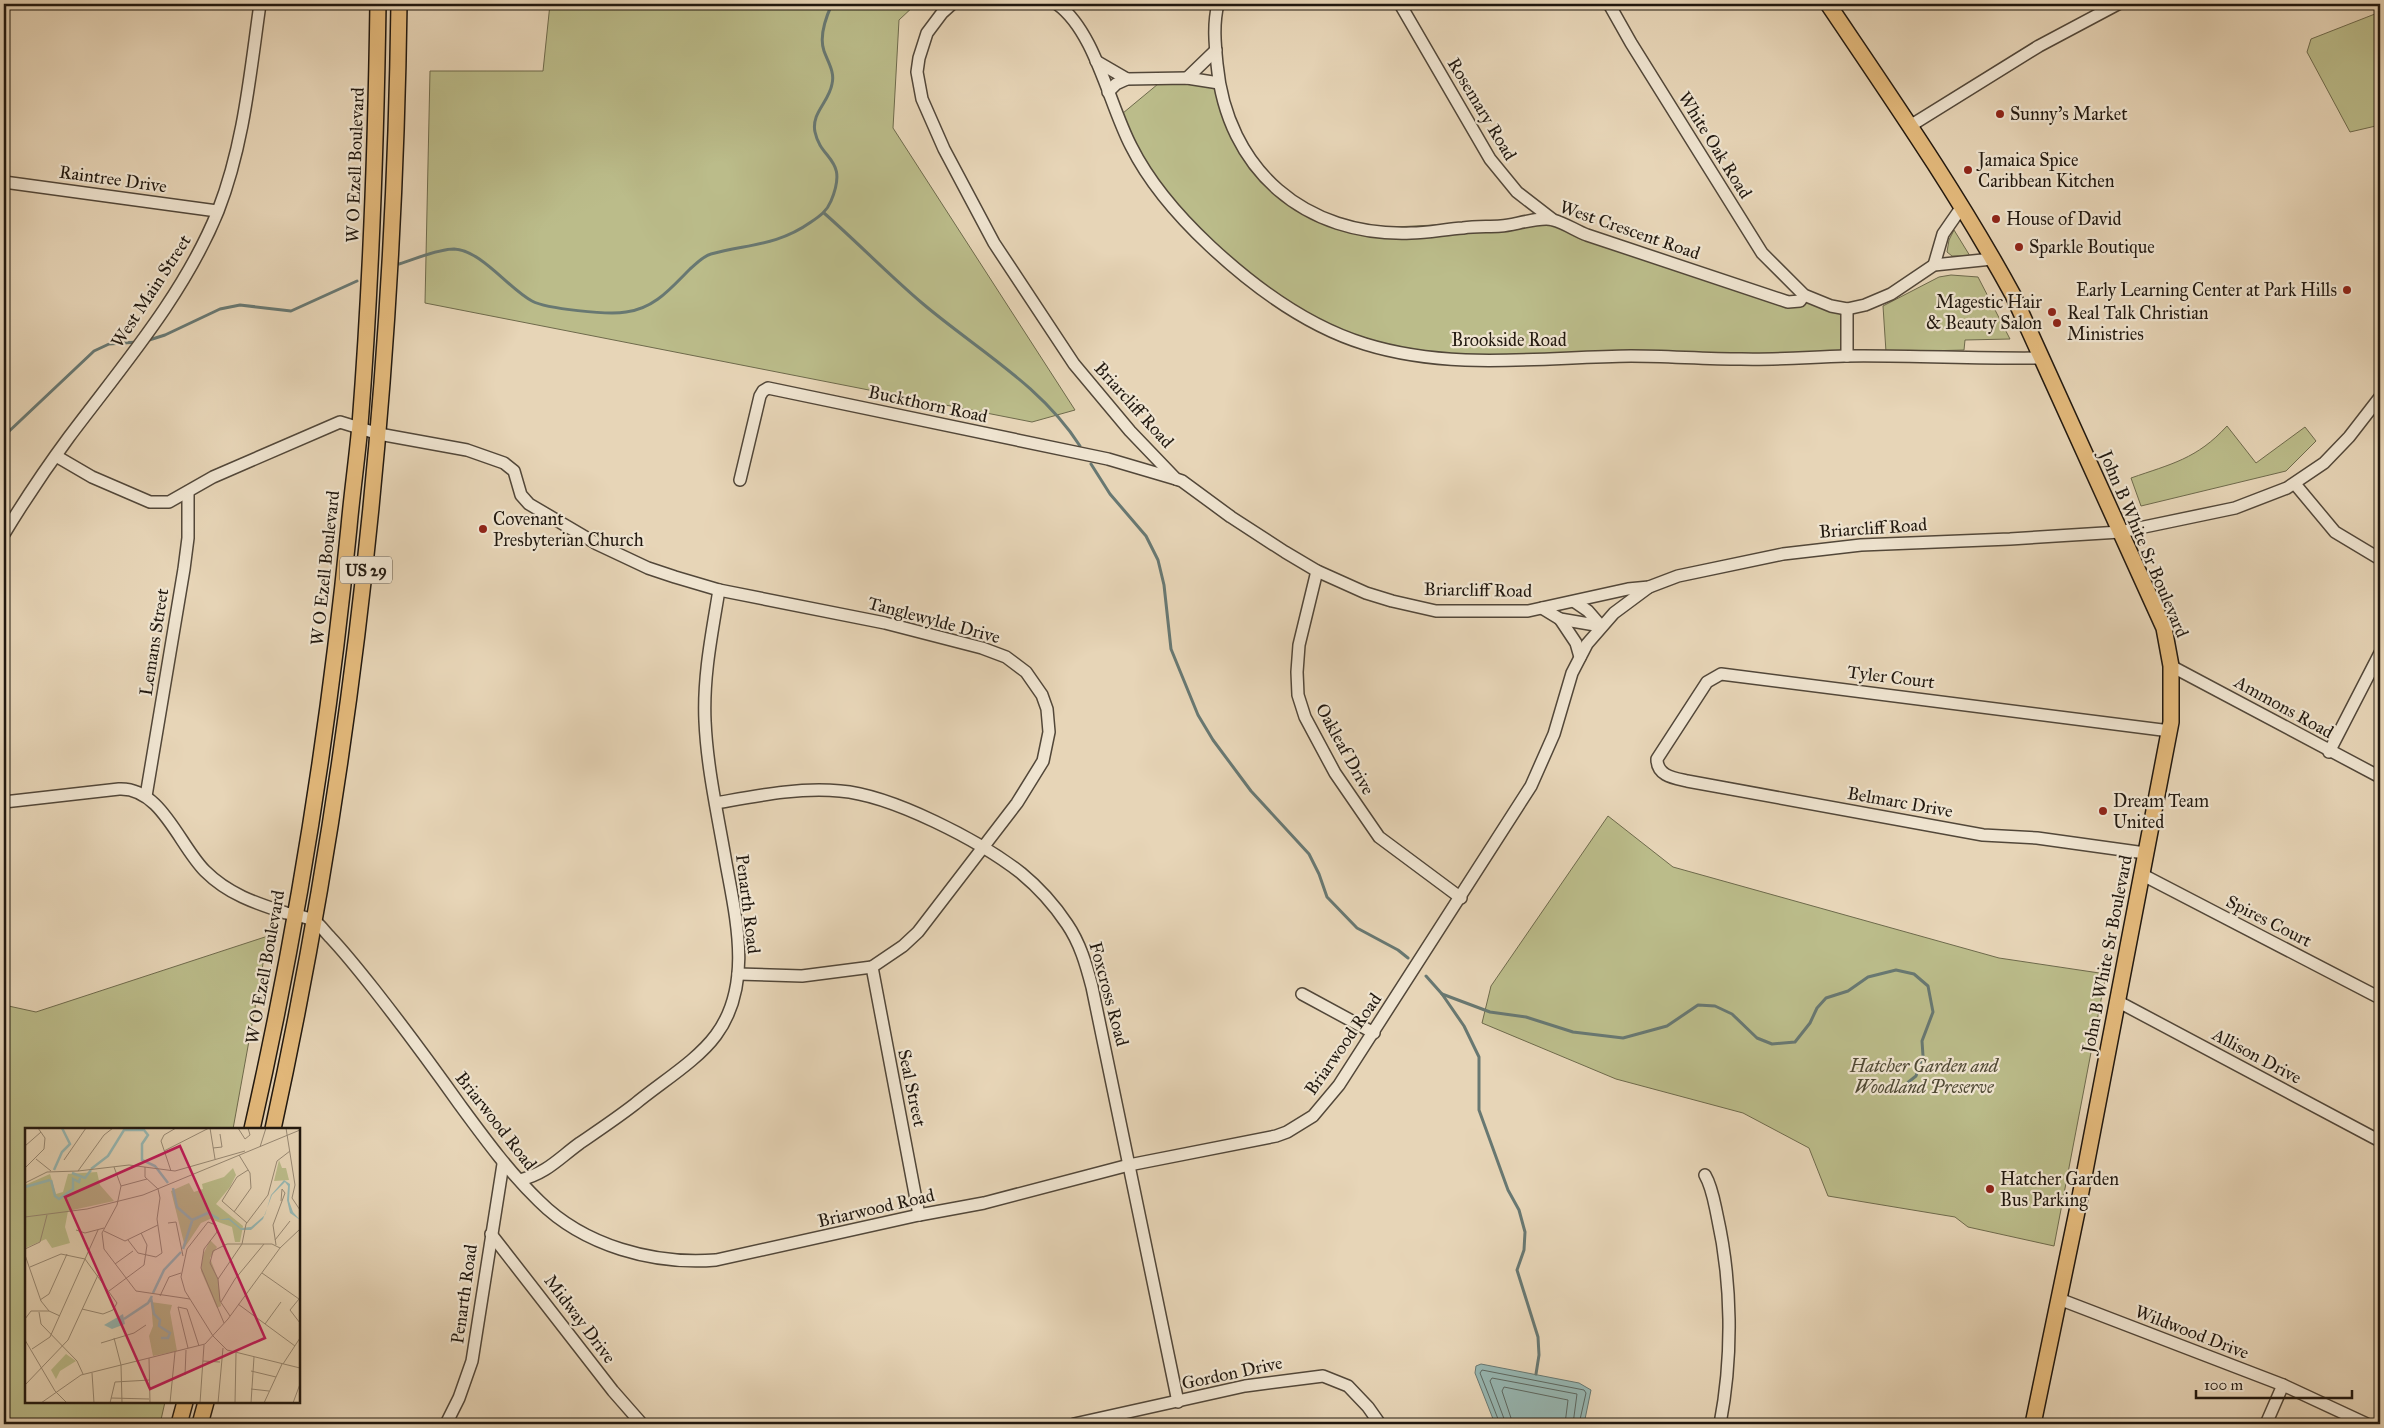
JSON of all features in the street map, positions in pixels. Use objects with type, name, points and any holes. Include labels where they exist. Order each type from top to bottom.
[{"type":"main road","name":"W O Ezell Boulevard","points":[[252,1128],[294,915],[323,744],[341,607],[360,428],[375,178],[378,4]]},
{"type":"main road","name":"US 29","points":[[273,1128],[316,922],[355,656],[379,434],[395,184],[399,4]]},
{"type":"main road","name":"John B White Sr Boulevard","points":[[1828,4],[1910,126],[1992,259],[2043,358],[2164,628],[2171,666],[2170,731],[2033,1424]]},
{"type":"main road","points":[[377,37],[399,37]]},
{"type":"main road","points":[[256,1113],[276,1114]]},
{"type":"main road","points":[[179,1424],[185,1403]]},
{"type":"main road","points":[[200,1424],[206,1403]]},
{"type":"street","name":"West Main Street","points":[[4,534],[56,456],[148,334],[195,260],[217,212],[240,135],[260,4]]},
{"type":"street","name":"Briarcliff Road","points":[[952,4],[938,17],[928,33],[919,58],[917,72],[922,100],[944,149],[994,243],[1074,364],[1124,424],[1176,478],[1182,480],[1231,517],[1317,571],[1392,602],[1436,611],[1528,611],[1628,589],[1649,587],[1678,576],[1719,566],[1815,549],[2120,532],[2235,508],[2295,484],[2317,469],[2337,451],[2380,398]]},
{"type":"street","points":[[1057,4],[1082,30],[1096,61],[1126,79]]},
{"type":"street","name":"West Crescent Road","points":[[1218,4],[1216,50],[1219,84],[1229,119],[1252,163],[1263,177],[1289,199],[1319,216],[1350,228],[1377,233],[1411,233],[1465,227],[1501,226],[1552,219],[1585,234],[1788,302],[1800,301],[1804,295]]},
{"type":"street","name":"Rosemary Road","points":[[1400,4],[1490,159],[1517,192],[1552,219]]},
{"type":"street","name":"White Oak Road","points":[[1609,4],[1631,43],[1762,253],[1804,295]]},
{"type":"street","points":[[1910,126],[2040,46],[2118,4]]},
{"type":"street","points":[[1187,78],[1216,50]]},
{"type":"street","name":"Brookside Road","points":[[1096,61],[1130,145],[1144,171],[1207,243],[1254,284],[1304,319],[1353,340],[1394,352],[1488,362],[1603,356],[1744,360],[1847,356],[2043,358]]},
{"type":"street","points":[[1108,92],[1116,84],[1126,79],[1187,78],[1219,84]]},
{"type":"street","name":"Raintree Drive","points":[[4,182],[217,212]]},
{"type":"street","points":[[1934,265],[1943,234],[1961,208]]},
{"type":"street","points":[[1804,295],[1831,306],[1847,309],[1865,305],[1891,294],[1934,265],[1992,259]]},
{"type":"street","points":[[1847,309],[1847,356]]},
{"type":"street","name":"Buckthorn Road","points":[[740,480],[760,396],[768,388],[1108,459],[1176,478]]},
{"type":"street","name":"Tanglewylde Drive","points":[[56,456],[92,476],[150,502],[169,502],[229,469],[340,422],[379,434],[447,446],[504,463],[514,471],[518,489],[524,500],[559,523],[597,544],[648,568],[719,590],[885,623],[982,648],[1006,657],[1026,672],[1042,695],[1046,709],[1049,732],[1046,752],[1031,783],[918,932],[903,946],[872,967],[802,976],[738,974]]},
{"type":"street","points":[[2295,484],[2335,532],[2380,559]]},
{"type":"street","name":"Lemans Street","points":[[146,796],[184,569],[188,538],[188,492]]},
{"type":"street","name":"Oakleaf Drive","points":[[1317,571],[1299,645],[1296,672],[1298,695],[1305,717],[1335,773],[1379,837],[1461,898]]},
{"type":"street","name":"Briarwood Road","points":[[146,796],[169,821],[194,858],[218,882],[244,899],[316,922],[349,957],[503,1164],[540,1202],[564,1221],[587,1235],[637,1254],[690,1262],[742,1255],[919,1215],[984,1204],[1129,1165],[1287,1132],[1302,1124],[1322,1107],[1374,1033],[1531,786],[1554,734],[1570,680],[1580,657],[1602,626],[1614,613],[1649,587]]},
{"type":"street","name":"Penarth Road","points":[[520,1180],[546,1171],[581,1143],[612,1123],[702,1049],[716,1035],[733,998],[738,974],[738,934],[706,732],[705,692],[719,590]]},
{"type":"street","points":[[1575,602],[1588,610],[1602,626]]},
{"type":"street","name":"Briarcliff Road","points":[[1542,608],[1560,619],[1602,626]]},
{"type":"street","name":"Briarcliff Road","points":[[1560,619],[1576,643],[1580,657]]},
{"type":"street","points":[[2330,752],[2380,653]]},
{"type":"street","name":"Ammons Road","points":[[2171,666],[2380,778]]},
{"type":"street","name":"Tyler Court","points":[[1657,764],[1658,755],[1707,682],[1721,674],[2170,731]]},
{"type":"street","name":"Belmarc Drive","points":[[1657,764],[1666,776],[1687,781],[1893,819],[1983,835],[2037,838],[2145,853]]},
{"type":"street","points":[[4,802],[119,789],[134,790],[146,796]]},
{"type":"street","name":"Foxcross Road","points":[[716,804],[810,790],[857,793],[918,814],[983,848],[1033,884],[1066,922],[1082,950],[1104,1040],[1178,1402]]},
{"type":"street","name":"Spires Court","points":[[2141,874],[2380,998]]},
{"type":"street","name":"Seal Street","points":[[872,967],[919,1215]]},
{"type":"street","points":[[1302,994],[1374,1033]]},
{"type":"street","name":"Allison Drive","points":[[2117,1001],[2380,1141]]},
{"type":"street","name":"Penarth Road","points":[[446,1424],[459,1398],[472,1361],[503,1164]]},
{"type":"street","points":[[1705,1174],[1710,1183],[1720,1227],[1727,1290],[1729,1342],[1720,1424]]},
{"type":"street","name":"Midway Drive","points":[[491,1234],[608,1384],[642,1424]]},
{"type":"street","name":"Wildwood Drive","points":[[2058,1299],[2283,1385],[2367,1424]]},
{"type":"street","name":"Gordon Drive","points":[[1074,1424],[1245,1386],[1323,1376],[1340,1381],[1348,1386],[1368,1406],[1380,1424]]},
{"type":"street","points":[[2266,1424],[2283,1385]]},
{"type":"green space","points":[[550,4],[916,4],[899,20],[893,128],[1075,410],[1032,422],[425,303],[430,71],[543,71]]},
{"type":"green space","points":[[2380,12],[2380,125],[2350,132],[2307,52],[2311,39]]},
{"type":"green space","points":[[1158,84],[1219,84],[1252,163],[1303,209],[1355,229],[1552,219],[1788,302],[1804,295],[1847,309],[1847,356],[1488,362],[1394,352],[1304,319],[1230,264],[1164,196],[1117,118]]},
{"type":"green space","points":[[1954,230],[1970,256],[1952,256],[1947,252],[1949,240]]},
{"type":"green space","points":[[1951,275],[1978,277],[2010,339],[1965,340],[1964,350],[1886,352],[1883,306],[1939,277]]},
{"type":"green space","points":[[2227,426],[2256,463],[2305,427],[2316,441],[2286,471],[2141,506],[2131,478],[2183,459],[2205,446]]},
{"type":"green space","name":"Hatcher Garden and Woodland Preserve","points":[[1608,816],[1673,867],[1999,958],[2106,974],[2054,1246],[1968,1227],[1955,1217],[1828,1196],[1809,1148],[1743,1113],[1616,1079],[1482,1023],[1491,986]]},
{"type":"green space","points":[[268,936],[233,1128],[25,1128],[25,1403],[165,1403],[160,1424],[4,1424],[4,1005],[36,1012]]},
{"type":"water","points":[[1481,1364],[1579,1383],[1591,1390],[1584,1424],[1495,1424],[1475,1373],[1476,1366]]},
{"type":"waterway","points":[[399,264],[441,251],[454,249],[464,251],[484,263],[532,301],[550,307],[578,311],[617,313],[636,310],[654,302],[702,258],[708,255],[774,240],[798,230],[817,218],[825,210],[831,201],[836,187],[837,176],[835,168],[818,142],[814,125],[818,113],[828,96],[833,80],[822,40],[832,4]]},
{"type":"waterway","points":[[824,213],[922,303],[1027,386],[1064,424],[1080,446]]},
{"type":"waterway","points":[[146,341],[165,335],[220,309],[240,305],[291,311],[357,281]]},
{"type":"waterway","points":[[4,436],[94,351],[109,344],[138,342]]},
{"type":"waterway","points":[[1091,464],[1110,494],[1146,536],[1158,560],[1164,585],[1171,649],[1198,715],[1213,740],[1251,791],[1309,854],[1319,874],[1327,897],[1357,928],[1398,950],[1408,958]]},
{"type":"waterway","points":[[1442,994],[1490,1012],[1526,1017],[1573,1032],[1623,1038],[1667,1026],[1698,1005],[1715,1006],[1732,1014],[1757,1038],[1772,1044],[1795,1042],[1810,1023],[1817,1008],[1826,998],[1848,991],[1868,977],[1896,970],[1914,974],[1928,986],[1933,1012],[1922,1041],[1923,1056],[1916,1076],[1906,1084]]},
{"type":"waterway","points":[[1426,976],[1442,994],[1464,1026],[1479,1057],[1479,1110],[1508,1190],[1519,1210],[1525,1232],[1524,1250],[1517,1270],[1538,1337],[1539,1355],[1536,1374]]},
{"type":"place","name":"Sunny's Market","points":[[2000,114]]},
{"type":"place","name":"Jamaica Spice Caribbean Kitchen","points":[[1968,170]]},
{"type":"place","name":"House of David","points":[[1996,219]]},
{"type":"place","name":"Sparkle Boutique","points":[[2019,247]]},
{"type":"place","name":"Early Learning Center at Park Hills","points":[[2347,290]]},
{"type":"place","name":"Magestic Hair & Beauty Salon","points":[[2052,312]]},
{"type":"place","name":"Real Talk Christian Ministries","points":[[2057,323]]},
{"type":"place","name":"Covenant Presbyterian Church","points":[[483,529]]},
{"type":"place","name":"Dream Team United","points":[[2103,811]]},
{"type":"place","name":"Hatcher Garden Bus Parking","points":[[1990,1189]]}]
